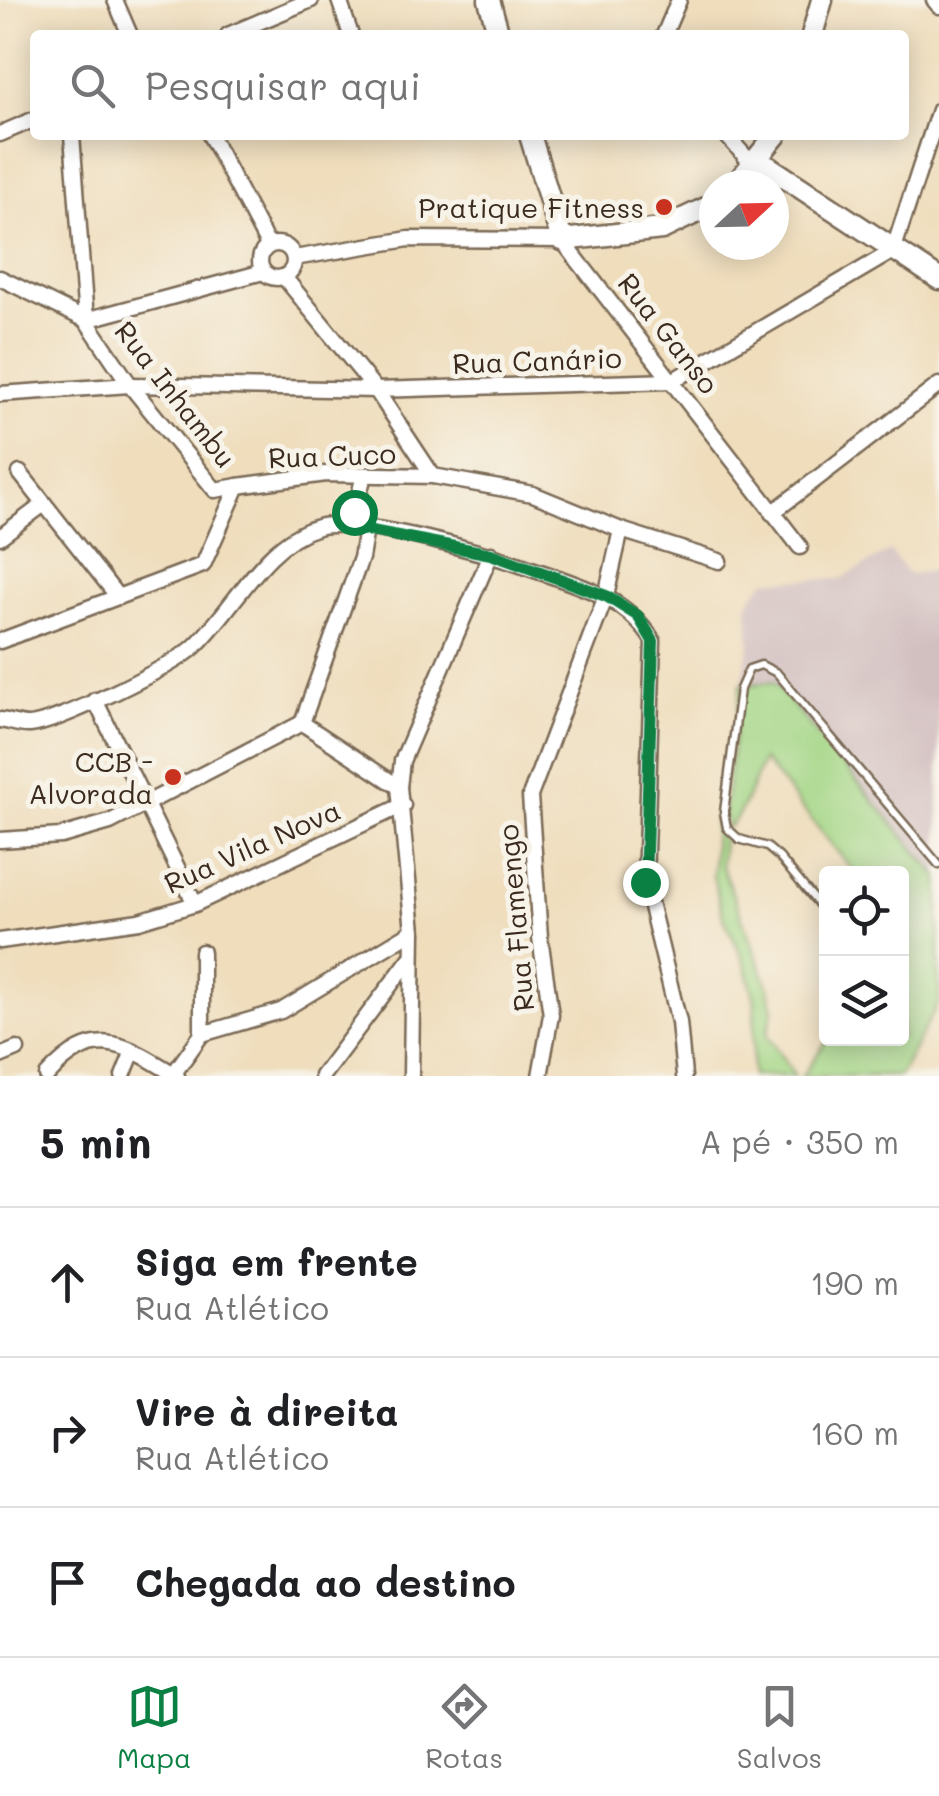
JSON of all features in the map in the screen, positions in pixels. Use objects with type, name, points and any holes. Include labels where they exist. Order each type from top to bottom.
[{"type":"street","points":[[115,0],[128,30]]},
{"type":"street","points":[[240,30],[311,0]]},
{"type":"street","points":[[340,0],[349,30]]},
{"type":"street","points":[[489,0],[498,30]]},
{"type":"street","points":[[666,30],[679,0]]},
{"type":"street","points":[[813,30],[822,0]]},
{"type":"street","points":[[934,0],[939,6]]},
{"type":"street","points":[[892,251],[939,110]]},
{"type":"street","points":[[0,134],[30,121]]},
{"type":"street","name":"Rua Inhambu","points":[[72,140],[86,320],[130,385],[215,490],[238,486]]},
{"type":"street","points":[[213,140],[268,246]]},
{"type":"street","name":"Rua Ganso","points":[[532,140],[562,240],[800,547]]},
{"type":"street","points":[[731,140],[754,166],[769,167],[939,279]]},
{"type":"street","points":[[750,170],[772,140]]},
{"type":"street","points":[[294,258],[409,239],[562,240],[662,229],[699,211]]},
{"type":"street","points":[[268,246],[284,245],[294,258]]},
{"type":"street","points":[[263,272],[260,258],[268,246]]},
{"type":"street","name":"Rua Canário","points":[[0,394],[130,385],[376,390],[672,381],[892,251]]},
{"type":"street","points":[[284,277],[294,258]]},
{"type":"street","points":[[0,278],[86,320],[263,272],[273,278],[284,277]]},
{"type":"street","points":[[284,277],[376,390],[434,476]]},
{"type":"street","points":[[772,513],[939,386]]},
{"type":"street","points":[[20,473],[118,597]]},
{"type":"street","name":"Rua Cuco","points":[[0,642],[203,565],[238,486],[326,474],[434,476],[533,494],[621,530],[719,561]]},
{"type":"street","points":[[0,840],[61,836],[150,805],[302,723],[361,558],[358,528],[364,476]]},
{"type":"street","points":[[0,538],[44,504]]},
{"type":"street","points":[[0,720],[30,726],[95,700],[192,648],[285,543],[316,527],[358,528],[491,554],[606,596],[638,616],[653,641],[645,882],[679,1022],[684,1076]]},
{"type":"street","name":"Rua Flamengo","points":[[540,1076],[551,1014],[540,937],[530,796],[606,596],[621,530]]},
{"type":"street","points":[[411,1076],[410,958],[414,931],[399,788],[402,761],[491,554]]},
{"type":"street","points":[[95,700],[150,805],[195,904]]},
{"type":"street","points":[[302,723],[399,788]]},
{"type":"street","name":"Rua Vila Nova","points":[[0,940],[139,922],[195,904],[403,804]]},
{"type":"street","points":[[202,1034],[281,1011],[414,931]]},
{"type":"street","points":[[47,1076],[66,1054],[86,1042],[110,1042],[133,1050],[174,1075],[202,1034],[202,952]]},
{"type":"street","points":[[322,1076],[410,958]]},
{"type":"street","points":[[0,1056],[17,1050]]},
{"type":"street","points":[[123,1076],[133,1050]]},
{"type":"lane","points":[[819,904],[780,857],[767,847],[738,840],[728,828],[724,812],[738,706],[750,669],[761,664],[777,673],[939,865]]},
{"type":"shaded area","points":[[890,551],[909,575],[939,569],[939,878],[774,682],[741,685],[750,645],[748,603],[765,580],[841,579]]},
{"type":"green space","points":[[773,682],[939,878],[939,1002],[899,1076],[802,1076],[823,1046],[909,1046],[909,866],[849,866],[763,760],[743,806],[727,828],[724,812],[741,685]]},
{"type":"green space","points":[[715,817],[723,839],[721,864],[769,988],[773,1010],[767,1035],[795,1076],[752,1076],[755,1001],[745,963],[723,916],[713,876]]},
{"type":"place","name":"Pratique Fitness","points":[[664,207]]},
{"type":"place","name":"CCB - Alvorada","points":[[173,777]]},
{"type":"route","points":[[354,512],[351,527],[491,554],[606,596],[638,616],[653,641],[645,882]]}]
